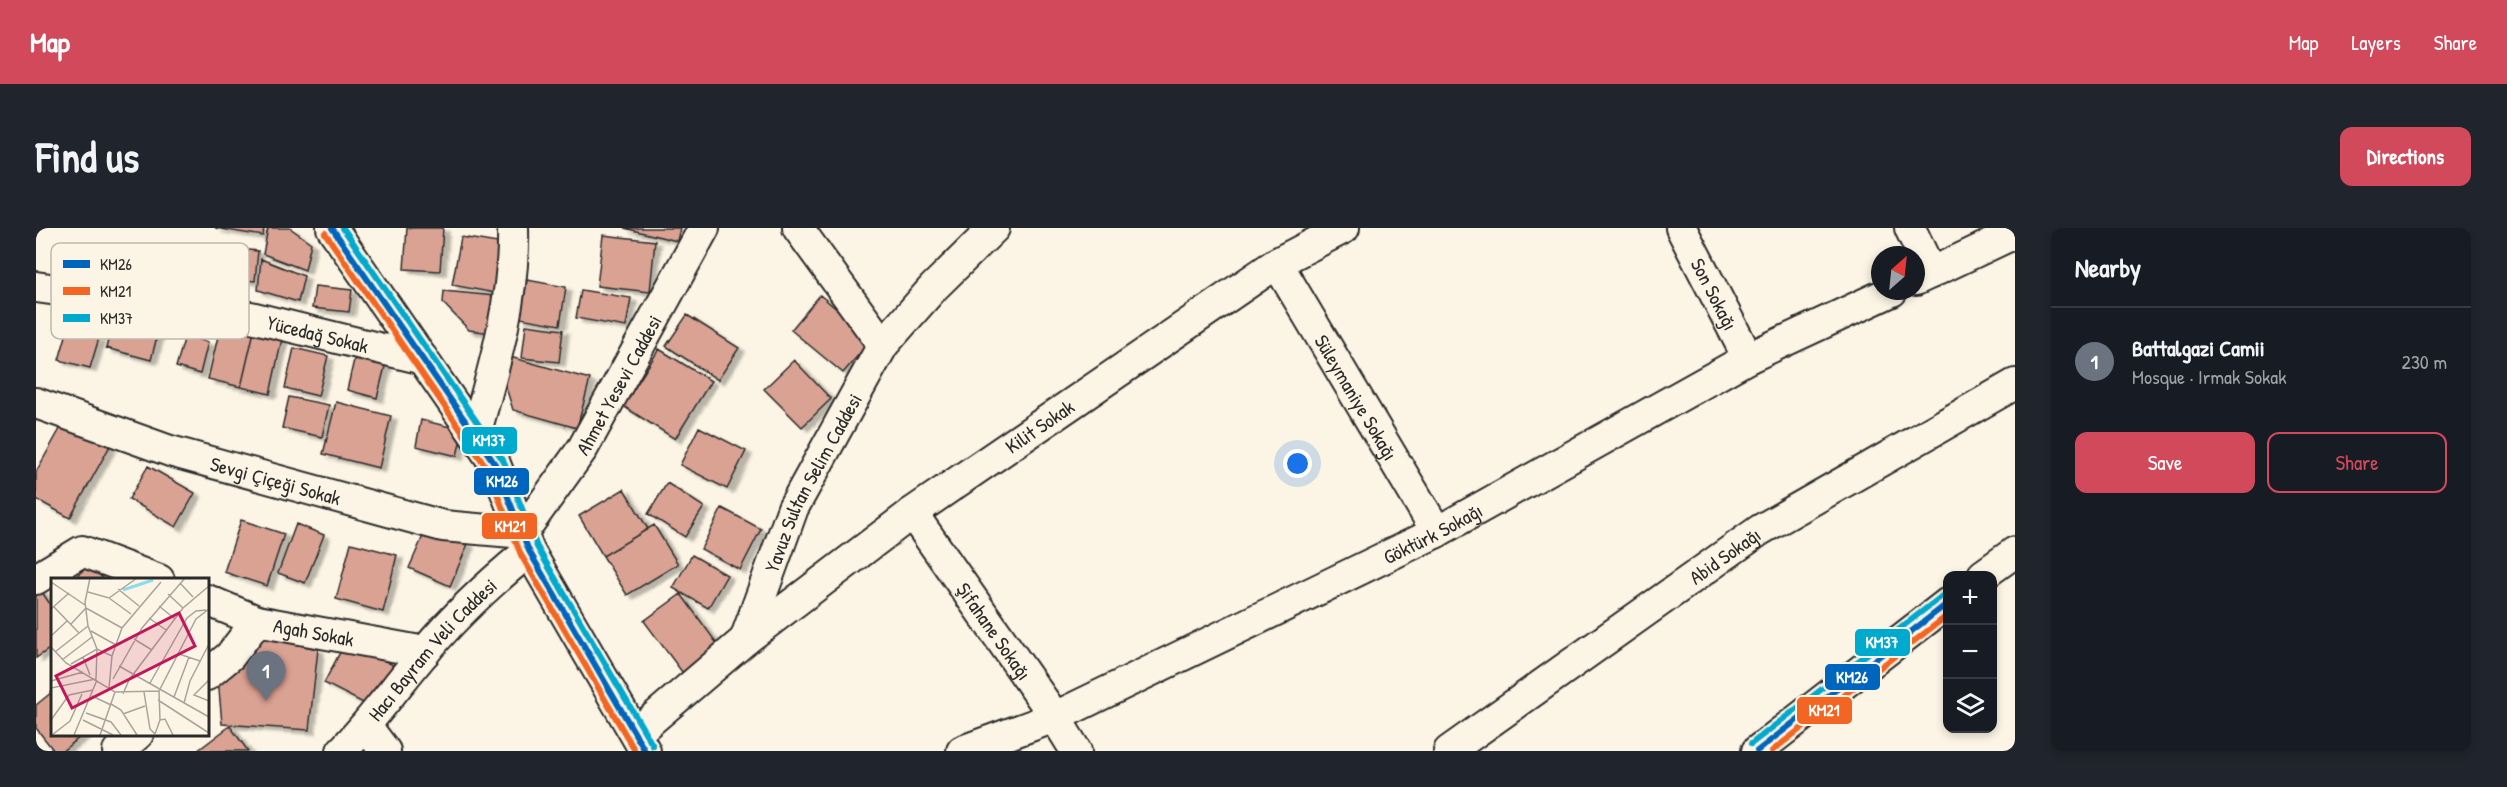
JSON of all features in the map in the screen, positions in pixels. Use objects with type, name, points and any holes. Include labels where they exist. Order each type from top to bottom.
[{"type":"street","points":[[332,228],[495,464],[526,542],[640,742]]},
{"type":"street","points":[[475,435],[492,373],[514,262],[513,228]]},
{"type":"street","name":"Ahmet Yesevi Caddesi","points":[[526,542],[583,448],[704,228]]},
{"type":"street","points":[[798,228],[884,345]]},
{"type":"street","name":"Yavuz Sultan Selim Caddesi","points":[[640,742],[745,640],[793,508],[884,345],[934,287],[994,228]]},
{"type":"street","name":"Kilit Sokak","points":[[745,640],[912,513],[1277,263],[1344,228]]},
{"type":"street","name":"Son Sokağı","points":[[1681,228],[1748,358]]},
{"type":"street","points":[[1910,228],[1915,246]]},
{"type":"street","points":[[1925,276],[2015,233]]},
{"type":"street","name":"Süleymaniye Sokağı","points":[[1277,263],[1437,532]]},
{"type":"street","name":"Yücedağ Sokak","points":[[36,287],[51,289]]},
{"type":"street","name":"Göktürk Sokağı","points":[[962,751],[1055,717],[1437,532],[1748,358],[1873,300]]},
{"type":"street","name":"Yücedağ Sokak","points":[[249,317],[423,359]]},
{"type":"street","name":"Abid Sokağı","points":[[1449,751],[1760,530],[2015,384]]},
{"type":"street","name":"Sevgi Çiçeği Sokak","points":[[36,403],[170,452],[443,526],[526,542]]},
{"type":"street","name":"Şifahane Sokağı","points":[[912,513],[1055,717],[1076,751]]},
{"type":"street","name":"Hacı Bayram Veli Caddesi","points":[[342,751],[366,726],[425,652],[526,542]]},
{"type":"street","points":[[36,579],[82,551],[154,578]]},
{"type":"street","points":[[1990,571],[2015,552]]},
{"type":"street","name":"Agah Sokak","points":[[208,600],[257,621],[425,652]]},
{"type":"street","points":[[1759,750],[1943,606]]},
{"type":"street","points":[[208,674],[230,656],[257,621]]},
{"type":"street","points":[[366,726],[385,751]]},
{"type":"street","points":[[118,751],[137,736]]},
{"type":"building","points":[[215,228],[264,228],[263,236]]},
{"type":"building","points":[[268,228],[290,228],[311,243],[305,270],[263,254]]},
{"type":"building","points":[[407,228],[443,228],[440,271],[404,269]]},
{"type":"building","points":[[624,228],[680,228],[677,241]]},
{"type":"building","points":[[603,235],[655,241],[650,292],[597,286]]},
{"type":"building","points":[[461,237],[504,244],[495,293],[452,285]]},
{"type":"building","points":[[249,250],[258,251],[255,281],[249,280]]},
{"type":"building","points":[[261,259],[304,276],[298,302],[258,290]]},
{"type":"building","points":[[527,280],[566,287],[560,325],[520,318]]},
{"type":"building","points":[[315,286],[352,290],[349,312],[312,308]]},
{"type":"building","points":[[581,290],[631,298],[626,327],[576,318]]},
{"type":"building","points":[[444,291],[495,296],[491,333],[469,330],[443,303]]},
{"type":"building","points":[[820,295],[872,339],[843,373],[791,330]]},
{"type":"building","points":[[687,315],[739,348],[718,380],[666,346]]},
{"type":"building","points":[[526,325],[563,330],[559,362],[522,358]]},
{"type":"building","points":[[249,326],[255,327],[241,387],[208,379],[217,339],[249,339]]},
{"type":"building","points":[[255,327],[283,334],[270,394],[241,387]]},
{"type":"building","points":[[65,339],[99,339],[90,368],[59,360]]},
{"type":"building","points":[[108,339],[156,339],[151,360],[106,348]]},
{"type":"building","points":[[184,339],[208,342],[200,374],[176,367]]},
{"type":"building","points":[[357,347],[388,355],[377,398],[347,390]]},
{"type":"building","points":[[294,348],[328,356],[318,396],[285,388]]},
{"type":"building","points":[[659,349],[711,381],[675,439],[623,406]]},
{"type":"building","points":[[510,357],[590,379],[577,428],[513,410],[503,378]]},
{"type":"building","points":[[794,360],[831,399],[802,427],[764,389]]},
{"type":"building","points":[[289,397],[329,405],[322,437],[282,428]]},
{"type":"building","points":[[336,402],[391,416],[379,468],[323,454]]},
{"type":"building","points":[[65,420],[111,444],[70,518],[36,499],[36,472]]},
{"type":"building","points":[[421,420],[463,430],[457,456],[416,446]]},
{"type":"building","points":[[699,427],[746,451],[727,489],[680,465]]},
{"type":"building","points":[[148,466],[195,493],[176,527],[129,499]]},
{"type":"building","points":[[667,483],[704,507],[685,537],[648,514]]},
{"type":"building","points":[[624,489],[648,529],[603,556],[579,516]]},
{"type":"building","points":[[722,508],[761,529],[740,570],[701,549]]},
{"type":"building","points":[[241,520],[284,534],[267,586],[224,572]]},
{"type":"building","points":[[296,524],[324,535],[305,583],[278,573]]},
{"type":"building","points":[[654,525],[678,564],[627,595],[603,556]]},
{"type":"building","points":[[427,527],[468,544],[450,586],[409,568]]},
{"type":"building","points":[[351,543],[397,555],[383,612],[336,599]]},
{"type":"building","points":[[692,555],[727,575],[708,608],[673,588]]},
{"type":"building","points":[[90,564],[102,578],[74,578]]},
{"type":"building","points":[[40,589],[51,606],[51,648],[36,658],[36,592]]},
{"type":"building","points":[[681,594],[721,649],[685,676],[644,621]]},
{"type":"building","points":[[262,637],[318,649],[309,730],[222,724],[218,678]]},
{"type":"building","points":[[346,641],[393,665],[371,707],[324,683]]},
{"type":"building","points":[[51,693],[51,736],[81,736],[62,751],[54,751],[36,728],[36,705]]},
{"type":"building","points":[[230,726],[248,751],[197,751]]},
{"type":"transit line","name":"KM26","points":[[332,228],[495,464],[529,551],[645,751]]},
{"type":"transit line","name":"KM37","points":[[343,228],[503,460],[537,547],[653,746]]},
{"type":"transit line","name":"KM21","points":[[325,233],[487,468],[521,555],[635,751]]},
{"type":"transit line","name":"KM37","points":[[1751,744],[1942,596]]},
{"type":"transit line","name":"KM26","points":[[1757,751],[1943,607]]},
{"type":"transit line","name":"KM21","points":[[1772,751],[1943,619]]},
{"type":"place","name":"Battalgazi Camii","points":[[266,701]]}]
